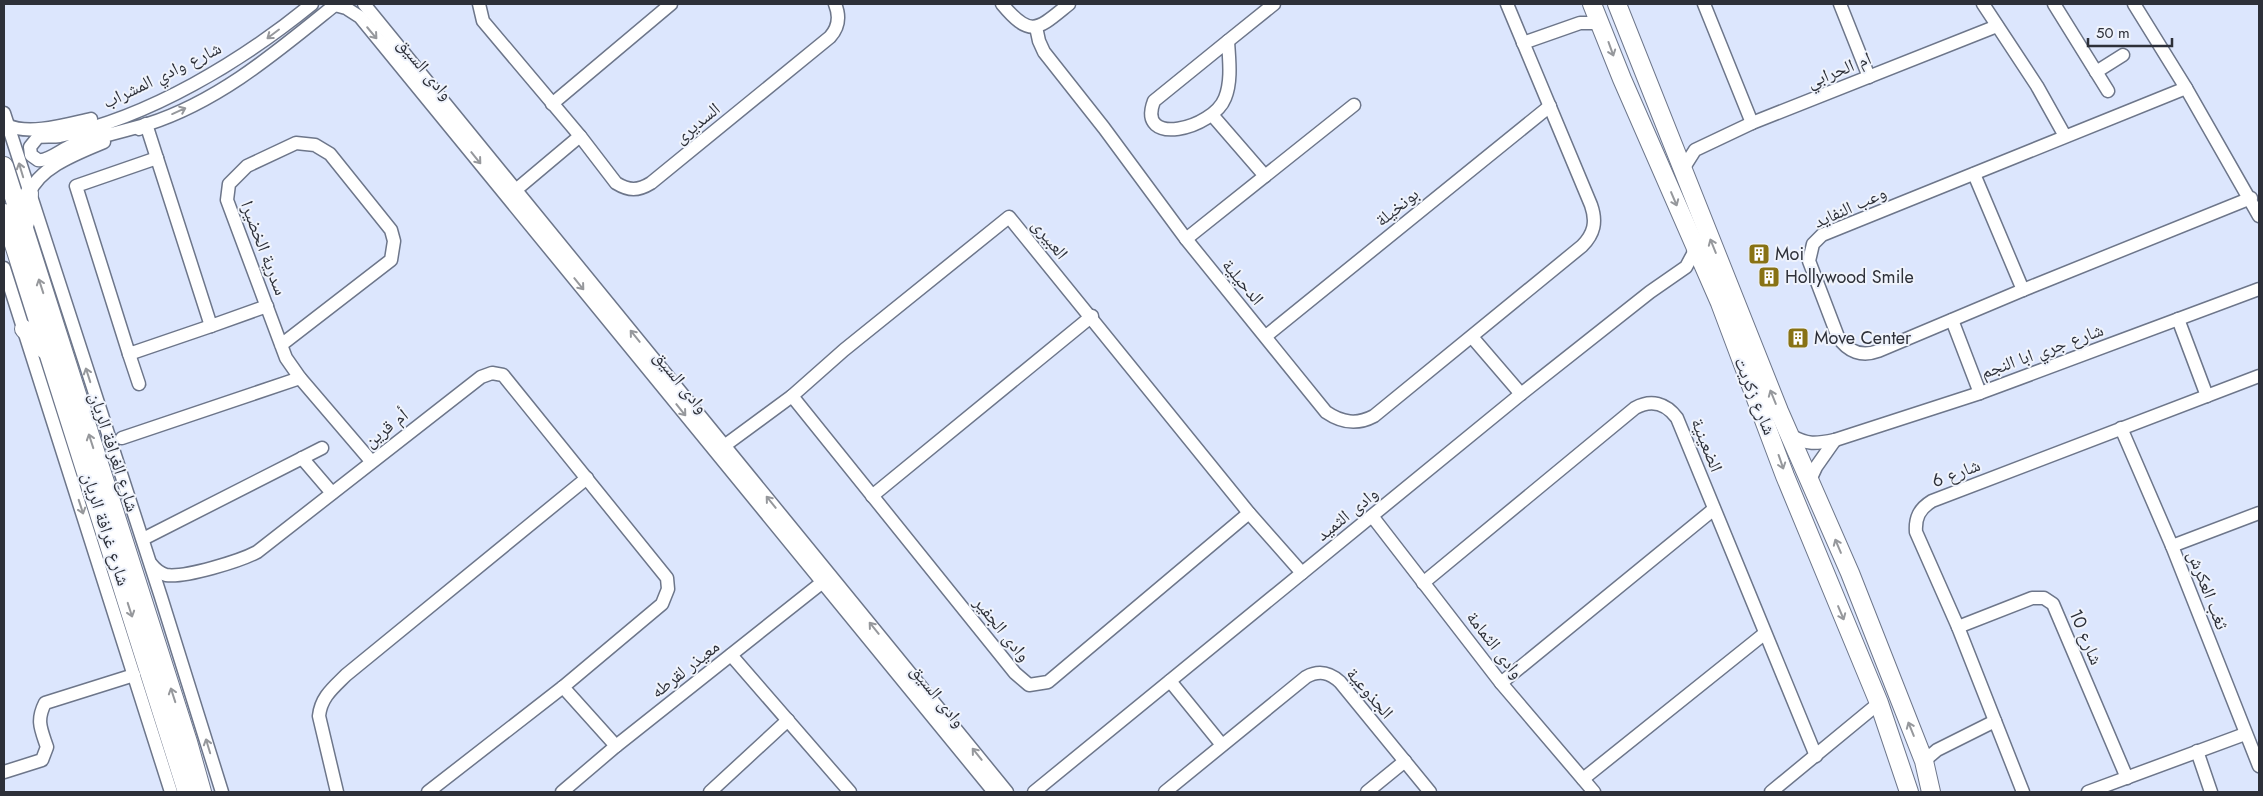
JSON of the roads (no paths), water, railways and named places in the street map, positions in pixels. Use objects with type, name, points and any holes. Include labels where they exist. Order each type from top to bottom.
[{"type":"main road","name":"شارع زكريت","points":[[1617,4],[1790,435],[1927,753],[1931,792]]},
{"type":"main road","name":"شارع زكريت","points":[[1596,12],[1622,79],[1694,246],[1706,269],[1788,484],[1882,711],[1909,792]]},
{"type":"main road","name":"شارع الغرافة الريان","points":[[4,166],[188,742],[202,792]]},
{"type":"main road","points":[[24,228],[28,194]]},
{"type":"main road","points":[[4,215],[4,235]]},
{"type":"main road","name":"شارع الغرافة الريان","points":[[4,215],[187,792]]},
{"type":"main road","points":[[24,329],[48,353]]},
{"type":"street","name":"وادى السيق","points":[[335,4],[351,10],[360,17],[512,193]]},
{"type":"street","name":"شارع وادي المشراب","points":[[309,5],[243,55],[193,84],[127,115],[62,136],[38,137],[31,143],[30,151],[38,160],[46,160],[66,147],[146,124],[192,105],[260,64],[335,4]]},
{"type":"street","name":"وادى السيق","points":[[364,4],[512,193],[720,449],[1007,792]]},
{"type":"street","name":"السديرى","points":[[479,4],[483,21],[580,136],[616,184],[634,190],[643,188],[830,37],[837,25],[838,12],[835,4]]},
{"type":"street","points":[[552,104],[671,4]]},
{"type":"street","points":[[1002,4],[1019,23],[1036,27],[1047,22],[1070,4]]},
{"type":"street","points":[[1228,41],[1228,91],[1220,109],[1213,116],[1195,125],[1166,130],[1158,126],[1152,119],[1151,109],[1154,101],[1228,41],[1274,4]]},
{"type":"street","name":"الدحيلية","points":[[1036,27],[1044,52],[1104,128],[1186,239],[1326,412],[1340,420],[1354,422],[1374,416],[1582,246],[1590,238],[1594,229],[1595,221],[1591,205],[1507,4]]},
{"type":"street","points":[[1704,4],[1752,123]]},
{"type":"street","points":[[1840,4],[1869,77]]},
{"type":"street","points":[[1983,4],[2037,86],[2065,136]]},
{"type":"street","points":[[2134,4],[2251,198],[2259,216]]},
{"type":"street","points":[[2056,5],[2108,91]]},
{"type":"street","points":[[1523,44],[1580,23],[1596,12]]},
{"type":"street","name":"ام الحرابي","points":[[1695,150],[1752,123],[1997,26]]},
{"type":"street","points":[[2096,72],[2123,55]]},
{"type":"street","name":"وعب النفايد","points":[[2186,88],[1822,235],[1813,244],[1809,255],[1810,266],[1838,337],[1843,344],[1856,352],[1871,354],[2251,198]]},
{"type":"street","points":[[6,119],[21,130],[36,129],[81,122],[151,104]]},
{"type":"street","points":[[1186,239],[1354,105]]},
{"type":"street","name":"بونخيلة","points":[[1266,336],[1550,106]]},
{"type":"street","points":[[1213,116],[1265,176]]},
{"type":"street","name":"شارع الغرافة الريان","points":[[6,119],[28,194],[162,597],[222,792]]},
{"type":"street","points":[[146,124],[211,326]]},
{"type":"street","name":"شارع وادي المشراب","points":[[28,194],[36,180],[46,170],[102,143],[137,130],[146,124]]},
{"type":"street","points":[[512,193],[580,136]]},
{"type":"street","name":"سدرية الخضيرا","points":[[282,345],[391,260],[393,250],[394,241],[391,230],[330,154],[315,145],[296,143],[247,166],[229,184],[227,200],[286,358],[300,378],[371,462]]},
{"type":"street","points":[[1673,145],[1684,150],[1695,150]]},
{"type":"street","points":[[1683,169],[1695,150]]},
{"type":"street","points":[[138,384],[76,186],[157,158]]},
{"type":"street","points":[[1974,174],[2023,290]]},
{"type":"street","name":"العبيرى","points":[[720,449],[792,396],[844,350],[1009,217],[1092,316],[1249,512],[1302,574]]},
{"type":"street","points":[[1694,246],[1693,254],[1686,267],[1706,269]]},
{"type":"street","name":"وادى الثميد","points":[[1034,792],[1521,394],[1650,292],[1686,267]]},
{"type":"street","name":"شارع غرافة الريان","points":[[5,277],[18,310],[171,792]]},
{"type":"street","name":"شارع جري ابا النجم","points":[[1790,435],[1804,443],[1820,443],[1835,440],[1980,393],[2259,290]]},
{"type":"street","points":[[4,303],[18,310]]},
{"type":"street","points":[[129,354],[267,306]]},
{"type":"street","points":[[872,496],[1092,316]]},
{"type":"street","points":[[2178,319],[2207,396]]},
{"type":"street","points":[[1952,320],[1980,393]]},
{"type":"street","points":[[1472,337],[1521,394]]},
{"type":"street","name":"أم قرين","points":[[176,575],[234,562],[257,552],[481,377],[492,373],[503,375],[667,578],[668,589],[662,604],[563,687],[428,792]]},
{"type":"street","name":"شارع 6","points":[[2023,792],[1958,627],[1916,532],[1920,511],[1932,501],[2259,376]]},
{"type":"street","points":[[122,438],[300,378]]},
{"type":"street","name":"وادى الجفير","points":[[792,396],[1015,673],[1029,684],[1048,682],[1249,512]]},
{"type":"street","name":"الضعينية","points":[[1424,583],[1628,414],[1642,404],[1658,403],[1672,411],[1677,418],[1764,634],[1816,756]]},
{"type":"street","name":"ثغب العكرش","points":[[2121,428],[2172,546],[2259,766]]},
{"type":"street","points":[[1810,480],[1816,466],[1835,440]]},
{"type":"street","points":[[143,539],[322,448]]},
{"type":"street","points":[[302,458],[332,493]]},
{"type":"street","points":[[337,792],[319,716],[320,705],[325,696],[346,675],[587,478]]},
{"type":"street","points":[[1501,683],[1714,509]]},
{"type":"street","points":[[2172,546],[2259,513]]},
{"type":"street","name":"وادى الثمامة","points":[[1372,516],[1501,683],[1594,792]]},
{"type":"street","points":[[151,564],[162,573],[176,575]]},
{"type":"street","points":[[162,597],[167,584],[176,575]]},
{"type":"street","name":"وادى السيق","points":[[827,579],[994,792]]},
{"type":"street","name":"معيذر لقرطه","points":[[562,792],[616,746],[827,579]]},
{"type":"street","name":"شارع 10","points":[[1958,627],[2032,598],[2044,598],[2053,604],[2127,778]]},
{"type":"street","points":[[1583,779],[1764,634]]},
{"type":"street","points":[[732,655],[850,792]]},
{"type":"street","name":"الجذوعية","points":[[1165,792],[1306,676],[1320,672],[1328,673],[1340,682],[1430,792]]},
{"type":"street","points":[[4,772],[42,760],[47,747],[39,724],[39,714],[45,704],[134,675]]},
{"type":"street","points":[[1170,681],[1222,746]]},
{"type":"street","points":[[563,687],[616,746]]},
{"type":"street","points":[[1770,792],[1859,720],[1882,711]]},
{"type":"street","points":[[710,792],[788,720]]},
{"type":"street","points":[[1927,753],[1995,721]]},
{"type":"street","points":[[2088,792],[2245,734]]},
{"type":"street","points":[[2194,752],[2196,770],[2209,788]]},
{"type":"street","points":[[1367,792],[1405,761]]},
{"type":"place","name":"Moi","points":[[1759,254]]},
{"type":"place","name":"Hollywood Smile","points":[[1769,277]]},
{"type":"place","name":"Move Center","points":[[1798,338]]}]
